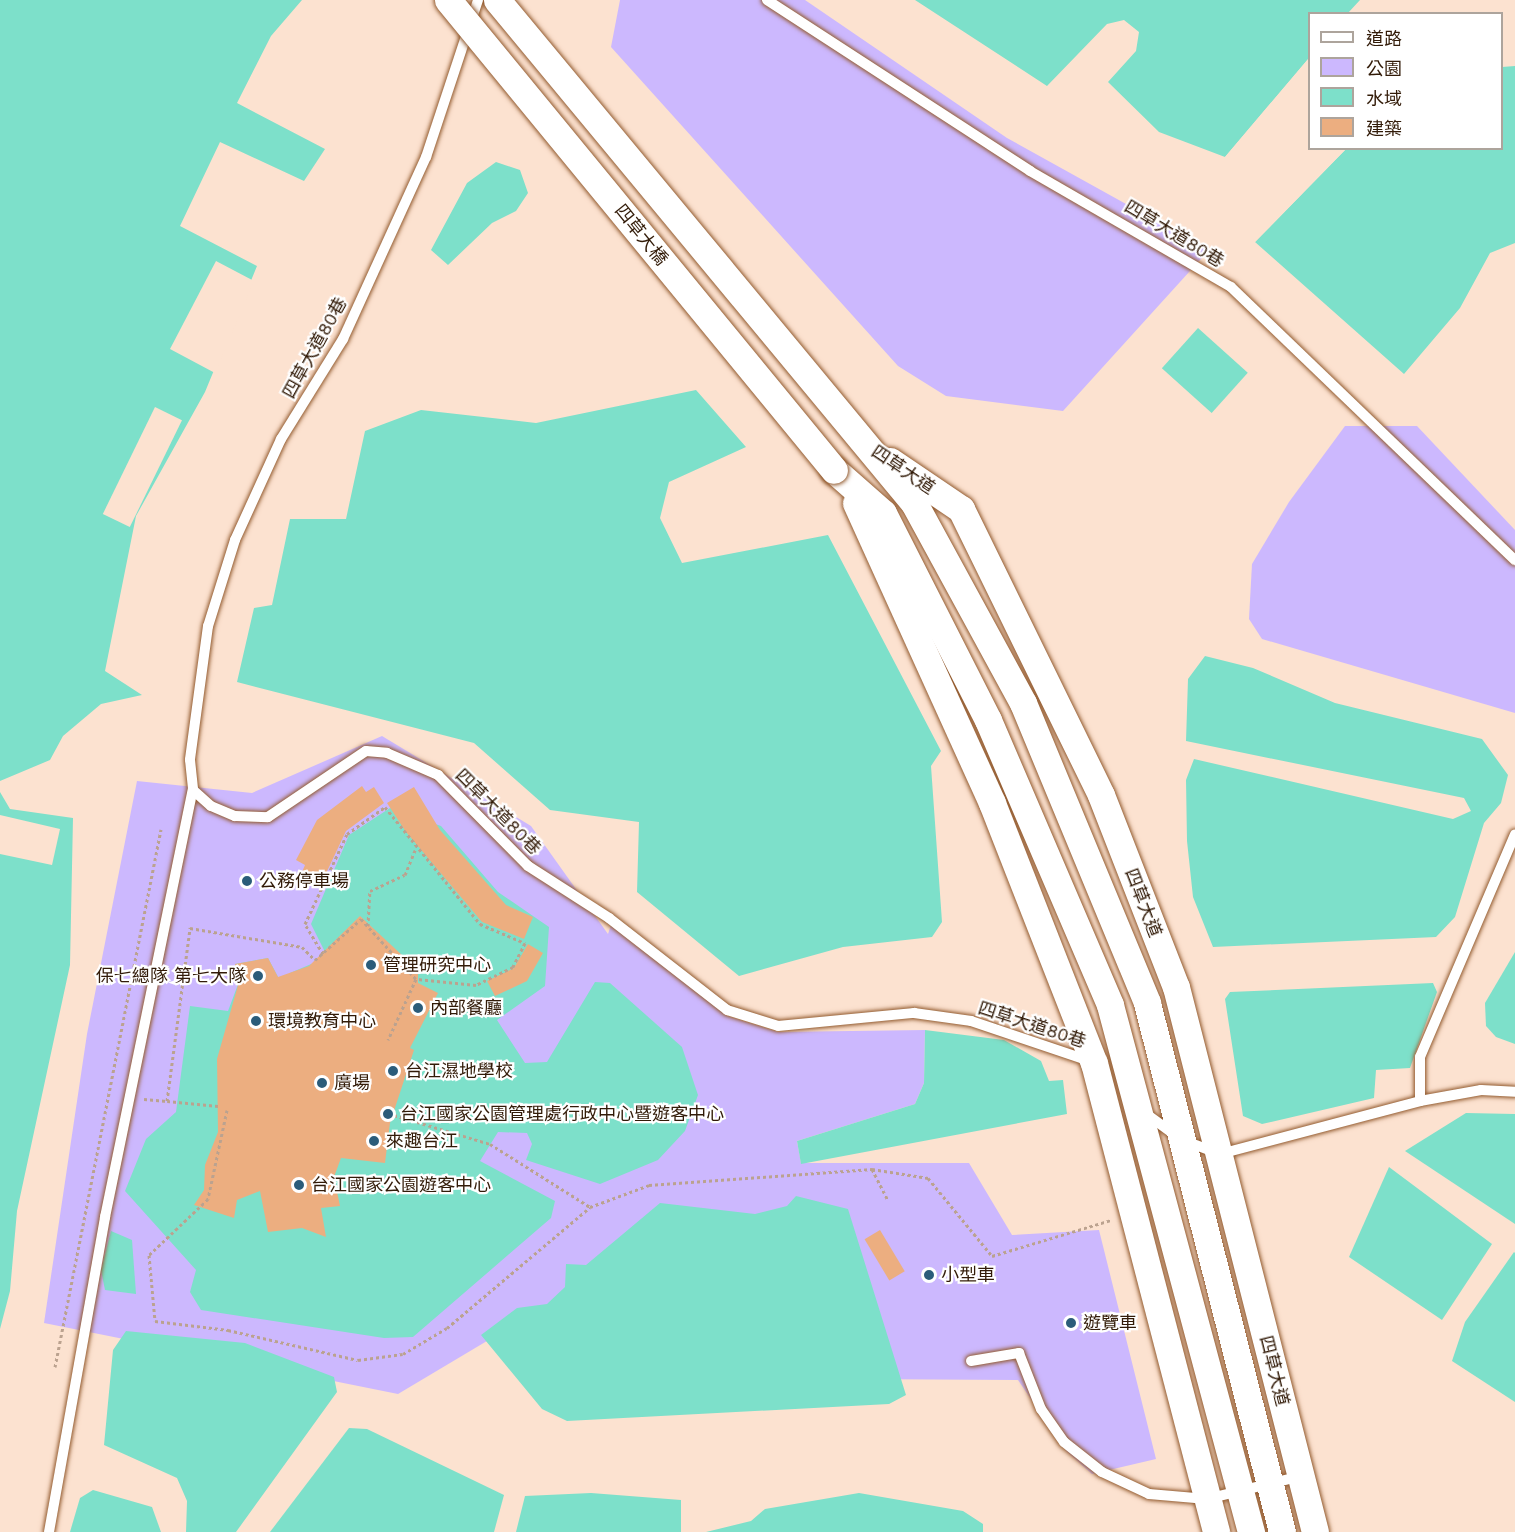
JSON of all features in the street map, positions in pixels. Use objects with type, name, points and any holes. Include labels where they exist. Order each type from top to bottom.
[{"type":"street","name":"四草大橋","points":[[448,0],[834,470]]},
{"type":"street","points":[[497,0],[862,442]]},
{"type":"street","name":"四草大道","points":[[862,442],[914,503],[1023,703],[1147,1003],[1282,1532]]},
{"type":"street","name":"四草大道","points":[[862,442],[960,509],[1105,805],[1176,987],[1315,1532]]},
{"type":"street","points":[[834,470],[868,521],[901,608],[992,803],[1094,1063],[1216,1532]]},
{"type":"street","points":[[834,470],[883,513],[988,720],[1110,1005],[1251,1532]]},
{"type":"lane","name":"四草大道80巷","points":[[478,0],[426,157],[343,339],[281,439],[235,540],[208,626],[190,760],[193,790],[211,806],[235,816],[268,817],[366,751],[387,753],[438,775],[528,866],[609,918],[727,1010],[778,1026],[914,1013],[971,1021],[1094,1063],[1137,1107],[1182,1140],[1220,1154]]},
{"type":"lane","name":"四草大道80巷","points":[[767,0],[1030,171],[1231,287],[1515,560]]},
{"type":"lane","points":[[49,1532],[105,1217],[193,790]]},
{"type":"lane","points":[[1420,1101],[1420,1058],[1515,834]]},
{"type":"lane","points":[[1220,1154],[1420,1101],[1481,1090],[1515,1092]]},
{"type":"lane","points":[[971,1361],[1019,1353],[1041,1409],[1064,1443],[1102,1472],[1149,1494],[1207,1499],[1270,1487],[1300,1476]]},
{"type":"path","points":[[218,1106],[166,1101],[190,928],[302,947],[315,960],[322,954],[361,919],[416,979],[476,985],[513,967],[525,943],[480,924],[415,850],[385,807],[347,834],[305,924],[322,954]]},
{"type":"path","points":[[55,1367],[161,830]]},
{"type":"path","points":[[368,926],[370,891],[405,875],[415,850]]},
{"type":"path","points":[[388,1040],[416,979]]},
{"type":"path","points":[[227,1110],[208,1199],[149,1255],[155,1321],[228,1330],[358,1360],[403,1354],[447,1328],[590,1207],[649,1185],[872,1169],[928,1178],[992,1256],[1114,1219]]},
{"type":"path","points":[[393,1115],[490,1144],[590,1207]]},
{"type":"path","points":[[872,1169],[888,1200]]},
{"type":"green space","points":[[620,0],[805,0],[1007,138],[1209,250],[1063,411],[946,396],[898,366],[611,47]]},
{"type":"green space","points":[[1345,426],[1417,426],[1515,530],[1515,713],[1262,639],[1249,619],[1252,564],[1289,502]]},
{"type":"green space","name":"台江國家公園管理處行政中心暨遊客中心","points":[[382,736],[531,826],[608,934],[611,925],[727,1016],[778,1032],[925,1030],[924,1083],[915,1104],[797,1141],[801,1163],[969,1163],[1012,1235],[1099,1230],[1156,1459],[1092,1474],[1066,1451],[1018,1380],[687,1378],[497,1335],[398,1394],[44,1323],[87,1034],[137,781],[252,793]]},
{"type":"water","points":[[0,0],[302,0],[271,36],[237,103],[325,149],[304,181],[220,142],[180,226],[257,266],[205,392],[136,516],[105,671],[142,695],[101,704],[63,736],[50,760],[0,781]]},
{"type":"water","points":[[915,0],[1360,0],[1349,12],[1308,12],[1308,59],[1225,157],[1159,132],[1108,82],[1136,51],[1139,32],[1124,20],[1107,24],[1047,86]]},
{"type":"water","points":[[1515,66],[1515,243],[1490,253],[1460,308],[1404,374],[1255,242],[1345,150],[1503,150],[1503,67]]},
{"type":"water","points":[[496,162],[520,170],[528,193],[516,211],[492,223],[448,265],[431,250],[467,183]]},
{"type":"water","points":[[1198,328],[1248,373],[1212,413],[1162,368]]},
{"type":"water","points":[[696,390],[746,447],[669,482],[660,518],[682,563],[828,535],[941,751],[931,766],[942,922],[932,937],[843,947],[739,976],[637,892],[639,822],[550,810],[474,743],[237,682],[254,608],[272,605],[290,519],[346,519],[365,431],[421,410],[536,423]]},
{"type":"water","points":[[1205,656],[1253,668],[1335,703],[1482,739],[1508,775],[1501,803],[1484,823],[1455,917],[1436,937],[1213,947],[1193,897],[1187,841],[1186,780],[1194,759],[1453,819],[1471,811],[1464,798],[1186,741],[1188,679]]},
{"type":"water","points":[[0,792],[10,809],[73,818],[70,965],[17,1211],[10,1291],[0,1329]]},
{"type":"water","points":[[390,808],[441,826],[498,892],[549,927],[545,986],[497,1020],[525,1063],[547,1062],[595,982],[610,983],[682,1047],[698,1095],[685,1131],[658,1160],[600,1184],[526,1160],[532,1144],[527,1133],[498,1132],[480,1161],[555,1201],[551,1218],[413,1337],[384,1338],[201,1310],[190,1292],[196,1270],[125,1191],[146,1139],[176,1112],[190,1006],[228,1011],[240,979],[235,964],[268,958],[286,992],[294,993],[290,973],[323,959],[324,950],[311,924],[349,835]]},
{"type":"water","points":[[1515,952],[1515,1044],[1496,1037],[1486,1026],[1485,1003]]},
{"type":"water","points":[[1433,983],[1437,992],[1410,1068],[1376,1070],[1374,1098],[1262,1124],[1243,1116],[1225,999],[1230,992]]},
{"type":"water","points":[[925,1030],[1004,1040],[1041,1061],[1049,1081],[1063,1080],[1067,1114],[801,1164],[797,1141],[915,1104],[924,1083]]},
{"type":"water","points":[[1466,1113],[1515,1114],[1515,1224],[1405,1151]]},
{"type":"water","points":[[1389,1167],[1492,1244],[1442,1320],[1349,1257]]},
{"type":"water","points":[[796,1196],[848,1209],[906,1395],[889,1404],[567,1421],[542,1409],[481,1335],[517,1308],[547,1304],[565,1287],[566,1264],[586,1265],[660,1203],[755,1214],[787,1206]]},
{"type":"water","points":[[111,1231],[132,1240],[136,1294],[105,1290],[101,1270]]},
{"type":"water","points":[[1514,1252],[1515,1402],[1452,1361],[1465,1322]]},
{"type":"water","points":[[126,1331],[245,1343],[334,1377],[337,1392],[236,1532],[186,1532],[187,1501],[177,1478],[104,1445],[113,1350]]},
{"type":"water","points":[[349,1428],[367,1429],[504,1495],[494,1532],[270,1532]]},
{"type":"water","points":[[93,1490],[152,1507],[161,1532],[70,1532],[80,1498]]},
{"type":"water","points":[[591,1493],[681,1500],[681,1532],[516,1532],[525,1496]]},
{"type":"water","points":[[859,1493],[963,1511],[983,1524],[983,1532],[706,1532],[751,1521],[765,1509]]},
{"type":"pier","points":[[1308,59],[1308,65],[1224,160]]},
{"type":"pier","points":[[1339,150],[1345,150],[1255,242],[1253,240]]},
{"type":"pier","points":[[216,261],[254,281],[215,373],[170,349]]},
{"type":"pier","points":[[155,407],[182,420],[130,527],[103,514]]},
{"type":"pier","points":[[0,815],[60,829],[52,865],[0,854]]},
{"type":"building","points":[[362,786],[366,792],[374,787],[384,803],[346,831],[322,882],[302,872],[305,865],[296,860],[317,820]]},
{"type":"building","points":[[414,787],[440,830],[506,905],[533,917],[524,939],[482,922],[406,832],[387,803]]},
{"type":"building","points":[[360,916],[418,970],[418,983],[438,993],[410,1048],[414,1050],[390,1123],[385,1163],[341,1158],[334,1177],[340,1206],[321,1208],[326,1237],[302,1228],[268,1232],[260,1191],[237,1200],[234,1218],[194,1205],[204,1190],[205,1165],[218,1132],[217,1059],[240,978],[235,964],[268,958],[278,977],[309,966]]},
{"type":"building","points":[[528,944],[543,953],[527,981],[495,996],[487,981],[514,968]]},
{"type":"building","points":[[880,1230],[905,1271],[889,1280],[865,1239]]},
{"type":"place","name":"公務停車場","points":[[247,881]]},
{"type":"place","name":"管理研究中心","points":[[371,965]]},
{"type":"place","name":"保七總隊 第七大隊","points":[[258,976]]},
{"type":"place","name":"內部餐廳","points":[[418,1008]]},
{"type":"place","name":"環境教育中心","points":[[256,1021]]},
{"type":"place","name":"台江濕地學校","points":[[393,1071]]},
{"type":"place","name":"廣場","points":[[322,1083]]},
{"type":"place","name":"台江國家公園管理處行政中心暨遊客中心","points":[[388,1114]]},
{"type":"place","name":"來趣台江","points":[[374,1141]]},
{"type":"place","name":"台江國家公園遊客中心","points":[[299,1185]]},
{"type":"place","name":"小型車","points":[[929,1275]]},
{"type":"place","name":"遊覽車","points":[[1071,1323]]}]
